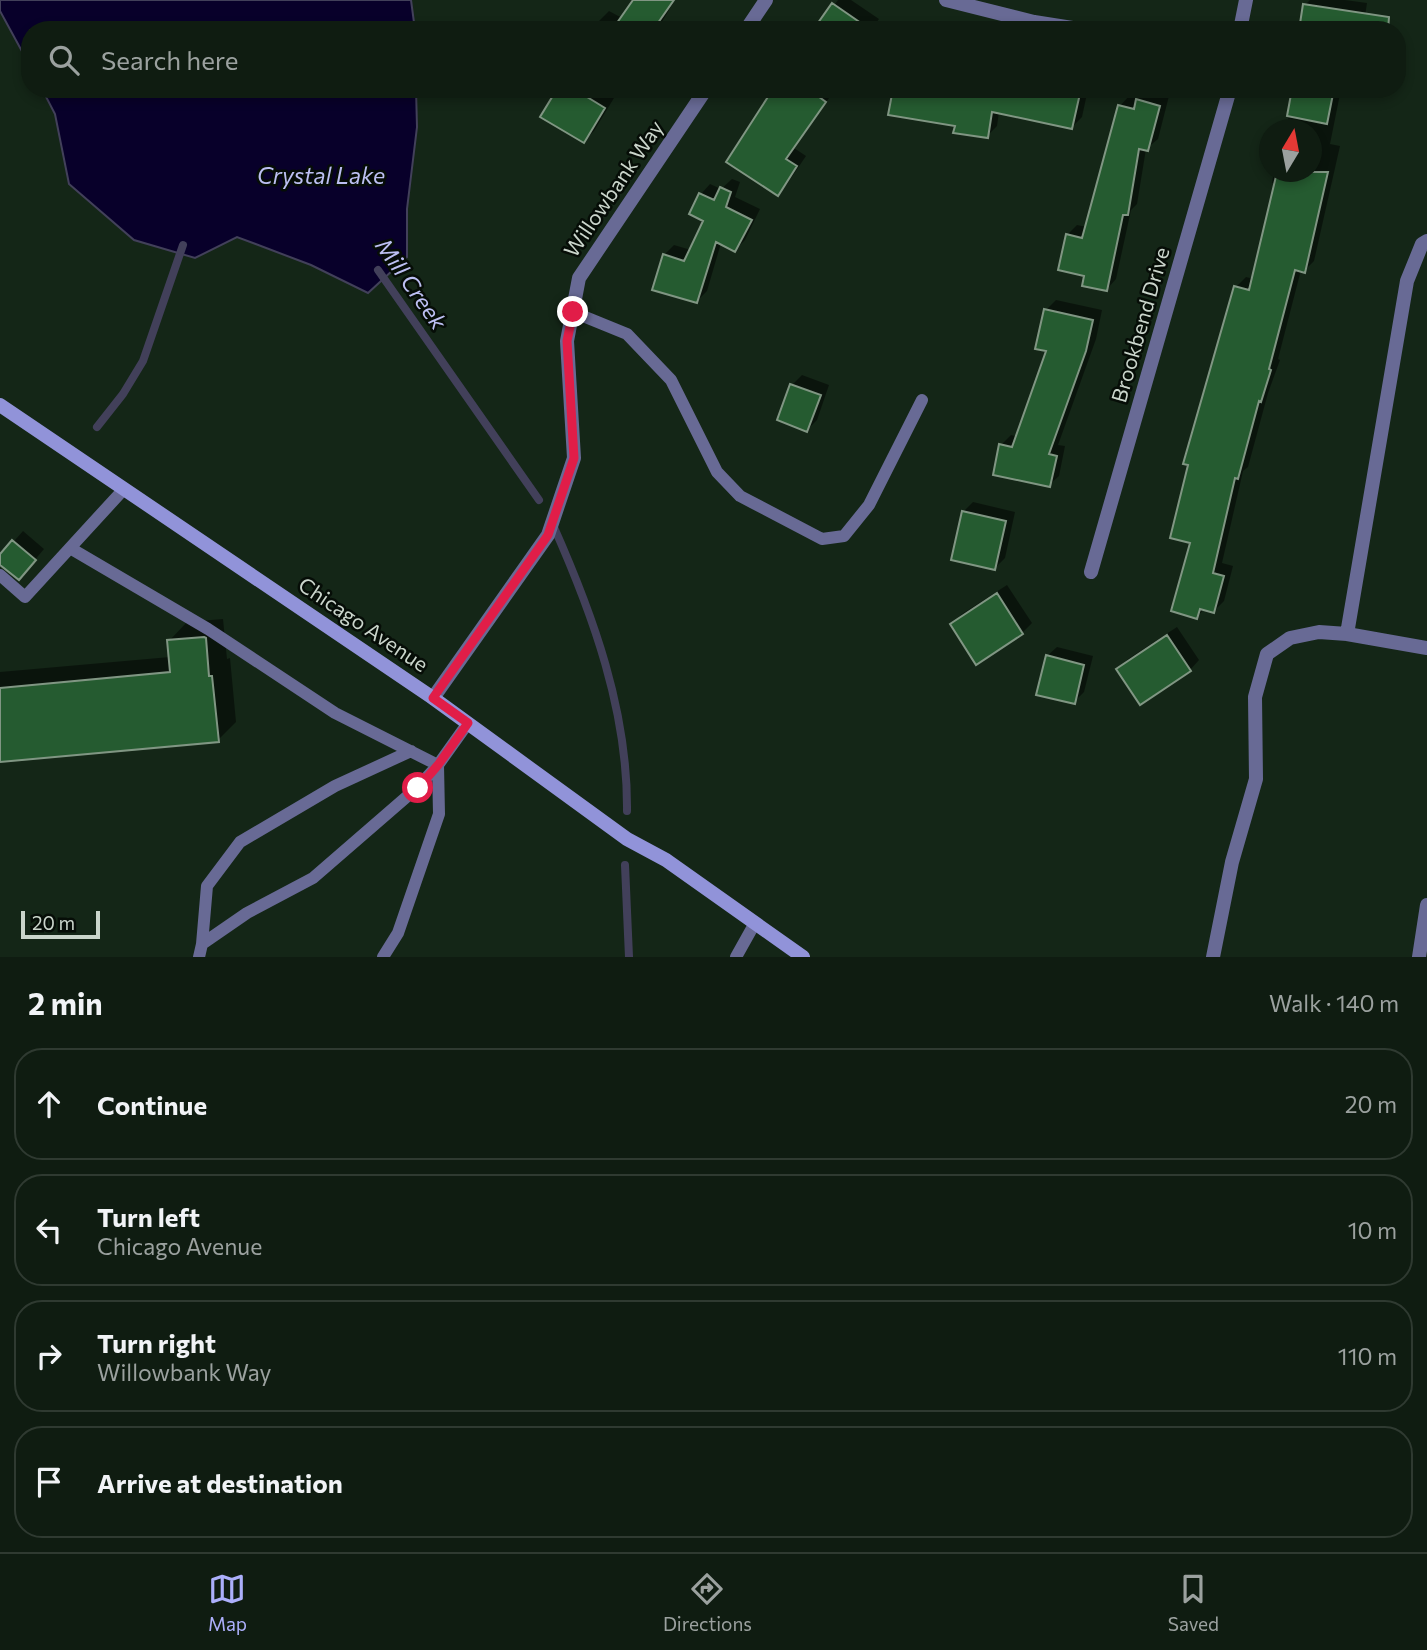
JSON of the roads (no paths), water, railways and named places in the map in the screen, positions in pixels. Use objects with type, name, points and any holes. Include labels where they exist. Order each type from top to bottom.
[{"type":"street","points":[[752,21],[766,0]]},
{"type":"street","points":[[946,0],[1030,21]]},
{"type":"street","points":[[1242,21],[1245,0]]},
{"type":"street","name":"Willowbank Way","points":[[433,698],[548,535],[574,458],[567,341],[579,278],[700,98]]},
{"type":"street","name":"Brookbend Drive","points":[[1091,572],[1227,98]]},
{"type":"street","points":[[1347,634],[1407,281],[1422,244],[1427,241]]},
{"type":"street","name":"Chicago Avenue","points":[[0,405],[433,698],[627,839],[666,860],[803,957]]},
{"type":"street","points":[[1213,957],[1232,862],[1256,779],[1255,697],[1267,654],[1290,638],[1318,632],[1347,634],[1427,648]]},
{"type":"street","points":[[1419,957],[1427,905]]},
{"type":"lane","points":[[573,312],[626,334],[671,380],[717,472],[740,496],[821,539],[844,536],[869,505],[922,400]]},
{"type":"lane","points":[[0,575],[25,597],[124,489]]},
{"type":"lane","points":[[70,548],[208,629],[335,713],[438,765]]},
{"type":"lane","points":[[202,944],[247,913],[313,878],[418,788],[468,723]]},
{"type":"lane","points":[[200,957],[207,886],[240,842],[335,786],[411,751]]},
{"type":"lane","points":[[383,957],[398,933],[439,814],[438,765]]},
{"type":"lane","points":[[736,957],[755,923]]},
{"type":"water","points":[[0,0],[411,0],[414,21],[21,21],[21,50],[0,11]]},
{"type":"water","name":"Crystal Lake","points":[[47,98],[416,98],[417,127],[407,209],[407,257],[368,293],[311,265],[237,237],[195,258],[134,240],[69,184],[55,114]]},
{"type":"waterway","points":[[97,427],[123,394],[143,361],[183,245]]},
{"type":"waterway","name":"Mill Creek","points":[[378,270],[539,500]]},
{"type":"waterway","name":"Mill Creek","points":[[553,525],[582,594],[615,700],[626,774],[627,811]]},
{"type":"waterway","name":"Mill Creek","points":[[625,865],[629,957]]}]
